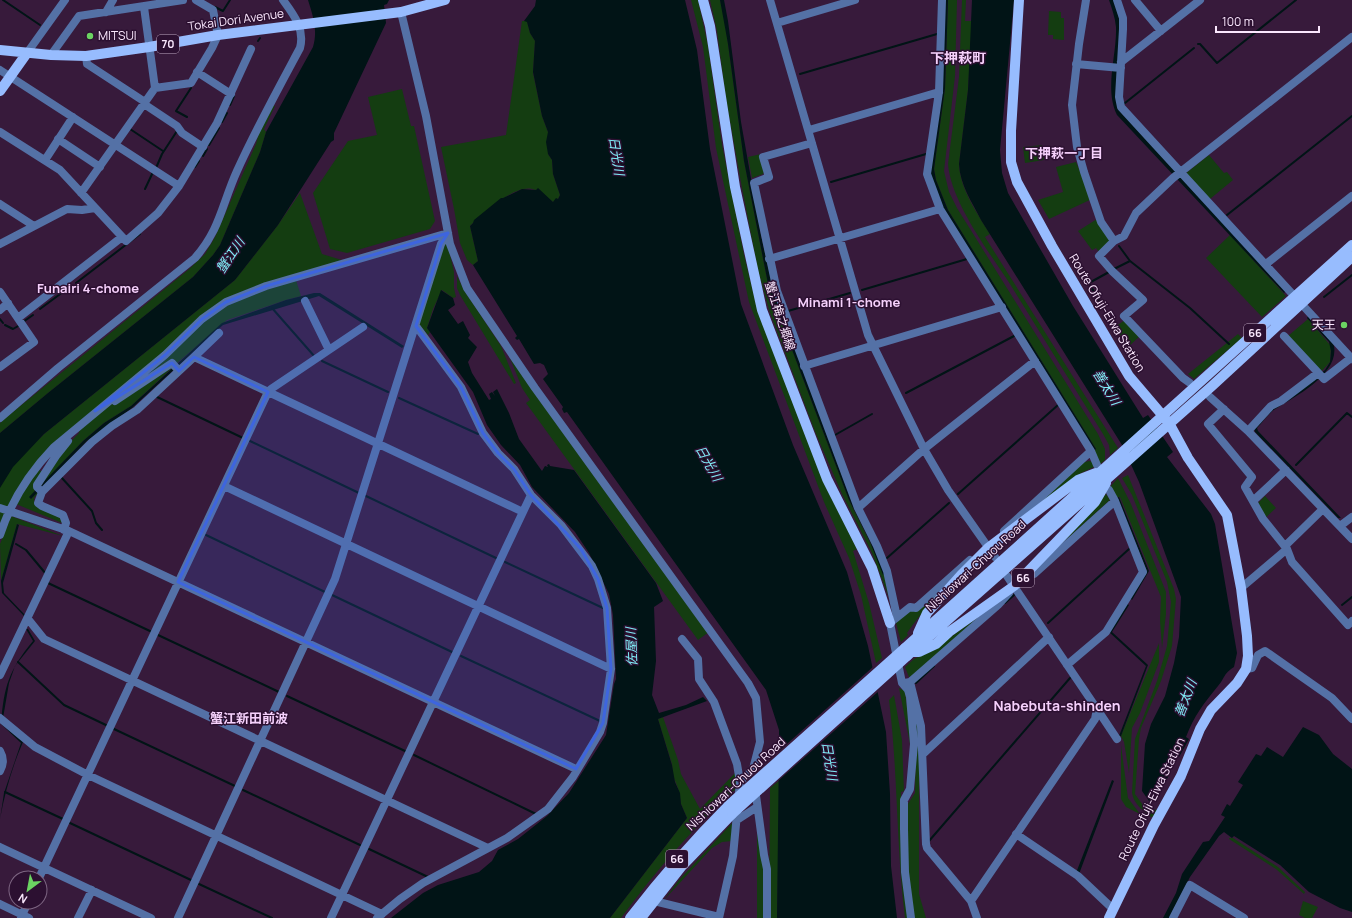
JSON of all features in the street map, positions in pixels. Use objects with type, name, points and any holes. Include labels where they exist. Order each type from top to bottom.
[{"type":"main road","name":"70","points":[[304,24],[401,12],[445,0]]},
{"type":"main road","name":"蟹江梅之郷線","points":[[703,0],[710,26],[735,187],[762,310],[821,466],[872,568],[894,620]]},
{"type":"main road","name":"Route Ofuji-Eiwa Station","points":[[1019,0],[1011,131],[1011,162],[1016,182],[1129,376],[1227,515],[1241,588],[1248,647],[1246,670],[1237,683],[1211,710],[1200,729],[1181,776],[1154,825],[1111,913]]},
{"type":"main road","name":"Tokai Dori Avenue","points":[[0,50],[51,55],[86,56],[149,48],[218,35],[304,24]]},
{"type":"main road","points":[[0,91],[27,53]]},
{"type":"main road","name":"Nishiowari-Chuou Road","points":[[908,652],[916,637],[1103,470],[1119,462],[1163,423],[1298,300],[1352,245]]},
{"type":"main road","name":"Nishiowari-Chuou Road","points":[[1298,300],[1352,257]]},
{"type":"main road","name":"Nishiowari-Chuou Road","points":[[641,918],[701,845],[733,813],[1103,470]]},
{"type":"main road","name":"66","points":[[916,637],[927,613],[988,547],[1078,480],[1103,470]]},
{"type":"main road","name":"66","points":[[908,652],[919,652],[936,644],[949,632],[1014,586],[1024,577],[1095,502],[1103,470]]},
{"type":"main road","name":"Nishiowari-Chuou Road","points":[[630,918],[657,882],[695,839],[733,813]]},
{"type":"street","points":[[27,53],[65,0]]},
{"type":"street","points":[[106,12],[113,0]]},
{"type":"street","points":[[51,55],[80,16],[183,0]]},
{"type":"street","points":[[155,88],[191,83],[212,48],[218,35],[213,10],[196,0]]},
{"type":"street","points":[[0,418],[58,368],[195,258],[207,245],[216,228],[230,187],[256,130],[300,48],[303,39],[304,24],[283,0]]},
{"type":"street","points":[[770,0],[868,334],[924,449],[948,490],[995,557]]},
{"type":"street","points":[[777,23],[855,0]]},
{"type":"street","points":[[942,0],[939,92],[927,174],[940,209],[1103,470]]},
{"type":"street","points":[[1086,0],[1076,64],[1072,105],[1077,147],[1101,222],[1114,241]]},
{"type":"street","points":[[1135,0],[1161,31]]},
{"type":"street","points":[[1076,64],[1118,66],[1200,0]]},
{"type":"street","points":[[1120,1],[1123,24],[1118,66],[1119,97],[1121,107],[1177,175],[1266,264],[1351,356],[1324,379],[1284,336]]},
{"type":"street","points":[[82,193],[155,88],[144,6]]},
{"type":"street","points":[[401,12],[426,116],[450,244],[467,288],[535,388],[754,693],[756,698],[760,742],[753,769],[757,807],[767,869],[767,918]]},
{"type":"street","points":[[1190,383],[1183,378],[1124,316],[1144,300],[1112,271],[1099,256],[1114,241],[1124,236],[1136,213],[1177,175],[1352,37]]},
{"type":"street","points":[[0,132],[60,170],[126,241],[147,224],[168,201],[179,186],[203,147],[231,94],[251,49]]},
{"type":"street","points":[[86,56],[88,64],[178,126],[182,133],[203,147]]},
{"type":"street","points":[[0,70],[179,186]]},
{"type":"street","points":[[197,72],[231,94]]},
{"type":"street","points":[[808,130],[939,92]]},
{"type":"street","points":[[45,160],[72,117]]},
{"type":"street","points":[[58,139],[100,167]]},
{"type":"street","points":[[812,143],[763,157],[769,177],[754,182],[769,259],[777,291],[858,508],[877,546],[887,571],[894,620],[910,697],[914,744],[910,789],[904,800],[905,872],[911,918]]},
{"type":"street","points":[[1266,264],[1352,196]]},
{"type":"street","points":[[0,204],[34,226]]},
{"type":"street","points":[[0,244],[67,209],[82,210],[95,208]]},
{"type":"street","points":[[769,259],[940,209]]},
{"type":"street","points":[[178,918],[335,580],[441,244],[448,233]]},
{"type":"street","points":[[0,535],[5,510],[42,460],[95,411],[165,355],[202,319],[226,302],[266,286],[448,233]]},
{"type":"street","points":[[18,318],[122,237]]},
{"type":"street","points":[[0,292],[34,342],[0,367]]},
{"type":"street","points":[[305,302],[329,350]]},
{"type":"street","points":[[0,310],[8,304]]},
{"type":"street","points":[[804,366],[1002,307]]},
{"type":"street","points":[[2,719],[35,747],[88,775],[342,894],[379,916],[423,883],[517,831],[548,809],[573,777],[576,769],[600,732],[603,723],[611,669],[607,608],[598,579],[581,549],[561,525],[531,495],[514,469],[498,453],[484,433],[461,387],[416,326]]},
{"type":"street","points":[[43,870],[268,392],[364,328]]},
{"type":"street","points":[[39,490],[92,442],[112,426],[137,410],[176,368],[194,357],[219,333]]},
{"type":"street","points":[[194,357],[523,512]]},
{"type":"street","points":[[858,508],[924,449],[1035,361]]},
{"type":"street","points":[[95,411],[137,387],[172,363],[176,368]]},
{"type":"street","points":[[1248,431],[1271,406],[1281,401],[1319,375]]},
{"type":"street","points":[[1210,398],[1248,431],[1352,539]]},
{"type":"street","points":[[1224,409],[1208,424],[1252,477],[1246,488],[1263,519],[1286,547],[1292,562],[1348,625],[1352,620]]},
{"type":"street","points":[[0,675],[28,619],[66,531],[66,523],[63,515],[38,503],[39,490],[56,456],[74,434],[75,429]]},
{"type":"street","points":[[894,620],[910,607],[916,608],[974,556],[988,547],[1091,451]]},
{"type":"street","points":[[1253,502],[1286,470]]},
{"type":"street","points":[[224,486],[611,669]]},
{"type":"street","points":[[1067,665],[1106,632],[1143,572],[1115,501],[1109,490]]},
{"type":"street","points":[[331,918],[531,495]]},
{"type":"street","points":[[1024,577],[1034,574],[1115,501]]},
{"type":"street","points":[[1241,588],[1286,547],[1323,509]]},
{"type":"street","points":[[5,510],[66,531],[576,769]]},
{"type":"street","points":[[1340,526],[1352,517]]},
{"type":"street","points":[[1007,576],[1117,739]]},
{"type":"street","points":[[906,682],[998,605],[1014,586]]},
{"type":"street","points":[[28,619],[44,639],[488,848]]},
{"type":"street","points":[[924,753],[1049,638]]},
{"type":"street","points":[[654,901],[719,918],[734,856],[733,813],[740,782],[737,764],[714,702],[700,679],[698,659],[682,639]]},
{"type":"street","points":[[1246,670],[1252,668],[1258,655],[1265,651],[1332,698],[1352,719]]},
{"type":"street","points":[[906,682],[921,726],[924,753],[927,848],[971,901],[977,918]]},
{"type":"street","points":[[971,901],[1095,719],[1097,709]]},
{"type":"street","points":[[0,750],[3,755],[3,766],[0,771]]},
{"type":"street","points":[[740,782],[753,769]]},
{"type":"street","points":[[733,813],[757,807]]},
{"type":"street","points":[[1016,834],[1078,876],[1111,913]]},
{"type":"street","points":[[0,847],[151,918]]},
{"type":"street","points":[[1173,918],[1190,885],[1244,918]]},
{"type":"street","points":[[78,918],[92,890]]},
{"type":"street","points":[[0,904],[24,917]]},
{"type":"highlighted area","points":[[448,233],[441,244],[416,326],[461,387],[483,433],[498,453],[514,469],[531,495],[581,549],[598,579],[607,608],[611,669],[603,723],[576,769],[178,582],[268,392],[194,357],[179,371],[172,363],[95,411],[165,355],[202,319],[226,302],[266,286]]},
{"type":"green space","points":[[691,0],[698,0],[708,46],[722,145],[744,255],[758,312],[824,482],[857,549],[853,551],[869,603],[882,658],[876,663],[861,595],[849,558],[824,502],[749,302],[716,148],[703,47]]},
{"type":"green space","points":[[710,0],[720,0],[725,22],[744,161],[769,289],[849,500],[885,573],[891,603],[872,553],[842,494],[816,434],[770,313],[758,270],[742,188],[726,99],[717,31]]},
{"type":"green space","points":[[948,0],[957,0],[955,76],[944,171],[949,192],[957,208],[1098,434],[1105,449],[1105,460],[1099,465],[1094,451],[1096,449],[948,210],[936,180],[934,169],[945,88]]},
{"type":"green space","points":[[962,0],[966,0],[965,21],[972,21],[968,90],[959,164],[962,183],[990,234],[985,237],[1118,448],[1110,455],[1109,445],[1103,434],[1010,284],[972,226],[963,210],[951,179],[948,164],[959,77]]},
{"type":"green space","points":[[1049,11],[1061,12],[1061,18],[1064,18],[1064,40],[1053,39],[1053,35],[1048,35]]},
{"type":"green space","points":[[522,21],[527,21],[530,33],[535,41],[533,73],[542,116],[548,132],[548,154],[552,160],[553,174],[560,195],[558,199],[553,202],[538,191],[524,189],[507,196],[490,208],[470,226],[478,261],[473,265],[467,260],[460,243],[441,147],[506,135]]},
{"type":"green space","points":[[402,89],[411,126],[414,126],[435,221],[430,229],[347,253],[330,249],[313,193],[348,141],[377,135],[368,97]]},
{"type":"green space","points":[[273,105],[275,106],[264,129],[266,132],[260,152],[220,245],[213,255],[193,277],[0,433],[0,423],[3,420],[188,270],[205,254],[215,237],[256,144],[259,132]]},
{"type":"green space","points":[[1042,145],[1044,160],[1025,163],[1023,147]]},
{"type":"green space","points":[[761,154],[764,172],[763,174],[752,178],[748,157]]},
{"type":"green space","points":[[1209,155],[1224,173],[1227,172],[1233,180],[1210,199],[1185,174]]},
{"type":"green space","points":[[1076,162],[1092,199],[1049,219],[1038,200],[1063,192],[1056,167]]},
{"type":"green space","points":[[300,193],[322,254],[345,261],[225,301],[51,448],[0,528],[0,487],[3,480],[19,459],[44,434],[235,280],[278,225]]},
{"type":"green space","points":[[1097,219],[1111,242],[1100,253],[1096,248],[1092,250],[1078,231]]},
{"type":"green space","points":[[1230,235],[1286,296],[1262,317],[1206,258]]},
{"type":"green space","points":[[447,242],[454,272],[454,288],[456,297],[453,298],[442,290],[433,309],[427,328],[430,332],[428,335],[419,324],[443,246]]},
{"type":"green space","points":[[457,276],[464,290],[501,346],[516,383],[514,384],[460,295],[457,288]]},
{"type":"green space","points":[[296,280],[301,296],[227,320],[176,364],[136,386],[190,331],[214,313],[252,293]]},
{"type":"green space","points":[[1308,319],[1331,346],[1330,362],[1321,372],[1288,336]]},
{"type":"green space","points":[[1125,320],[1140,336],[1128,347],[1115,327]]},
{"type":"green space","points":[[1238,334],[1242,338],[1194,379],[1188,374]]},
{"type":"green space","points":[[506,348],[709,632],[698,640],[526,403],[530,400],[522,388]]},
{"type":"green space","points":[[171,366],[173,367],[131,406],[104,423],[83,441],[40,486],[65,447],[79,433],[80,427],[113,403]]},
{"type":"green space","points":[[1089,461],[1093,462],[1094,467],[1081,473],[1043,505],[1017,523],[1081,463]]},
{"type":"green space","points":[[37,469],[43,472],[31,499],[37,492],[38,493],[34,498],[35,505],[62,519],[62,523],[16,504]]},
{"type":"green space","points":[[1128,475],[1174,589],[1176,599],[1172,646],[1161,681],[1141,728],[1139,739],[1135,794],[1145,808],[1158,810],[1155,816],[1151,817],[1137,804],[1132,793],[1135,739],[1157,681],[1167,646],[1171,602],[1167,582],[1132,495],[1122,478]]},
{"type":"green space","points":[[1118,478],[1131,504],[1166,592],[1166,614],[1162,648],[1160,620],[1161,597],[1120,497],[1117,498],[1110,487]]},
{"type":"green space","points":[[1106,494],[1110,500],[1046,558],[1103,497]]},
{"type":"green space","points":[[1265,496],[1276,508],[1264,519],[1256,505]]},
{"type":"green space","points":[[11,516],[63,536],[17,524],[1,581],[0,544]]},
{"type":"green space","points":[[956,575],[918,618],[907,633],[908,635],[901,642],[896,623],[908,611],[918,610]]},
{"type":"green space","points":[[991,608],[913,676],[909,677],[905,667],[914,659],[934,649]]},
{"type":"green space","points":[[1159,643],[1159,662],[1140,713],[1132,728],[1129,773],[1124,742],[1121,736]]},
{"type":"green space","points":[[899,688],[905,691],[910,744]]},
{"type":"green space","points":[[894,695],[902,740],[904,791],[901,792],[903,875],[909,918],[905,918],[902,891],[894,754],[889,700]]},
{"type":"green space","points":[[912,697],[919,725],[919,894],[926,918],[913,918],[907,870],[906,807],[915,793],[916,745]]},
{"type":"green space","points":[[663,717],[678,760],[681,774],[700,809],[736,772],[737,788],[690,834],[648,883],[621,918],[610,918],[687,818],[681,804],[678,788],[673,776],[672,764],[658,719]]},
{"type":"green space","points":[[1121,745],[1128,798],[1140,814],[1126,807],[1121,799]]},
{"type":"green space","points":[[780,780],[777,918],[769,918],[770,788]]},
{"type":"green space","points":[[733,822],[732,841],[722,842],[712,848],[664,900],[679,880]]},
{"type":"green space","points":[[757,822],[764,866],[765,918],[757,918]]},
{"type":"green space","points":[[1229,838],[1233,838],[1278,867],[1305,892],[1304,894],[1276,869]]},
{"type":"green space","points":[[1303,901],[1318,907],[1312,918],[1305,918],[1299,915]]},
{"type":"water","name":"蟹江川","points":[[308,0],[389,0],[387,4],[384,5],[386,23],[334,133],[334,140],[331,142],[278,225],[235,280],[44,434],[13,467],[0,488],[0,433],[193,277],[220,245],[260,152],[266,132],[313,47],[315,29]]},
{"type":"water","name":"日光川","points":[[536,0],[685,0],[697,50],[710,149],[741,304],[793,445],[847,572],[868,646],[886,732],[890,794],[891,866],[897,918],[777,918],[779,730],[766,690],[567,412],[564,413],[562,409],[563,407],[543,379],[548,374],[544,365],[540,363],[534,364],[519,339],[517,340],[515,338],[517,336],[473,265],[478,261],[470,226],[474,220],[501,198],[522,189],[536,190],[538,188],[553,202],[556,198],[558,199],[560,195],[553,174],[552,160],[548,154],[546,142],[548,132],[542,116],[533,72],[535,41],[530,33],[527,22],[524,21],[535,6]]},
{"type":"water","points":[[720,0],[724,0],[728,21],[741,122],[761,235],[773,289],[885,573],[883,575],[870,542],[849,500],[769,289],[744,161],[728,44]]},
{"type":"water","points":[[944,0],[948,0],[945,88],[934,169],[936,180],[948,210],[1096,449],[1094,451],[943,209],[934,188],[930,171]]},
{"type":"water","name":"善太川","points":[[972,0],[1014,0],[1000,150],[1002,173],[1008,193],[1073,306],[1143,418],[1148,415],[1173,452],[1167,457],[1211,514],[1215,524],[1237,653],[1234,667],[1226,674],[1196,716],[1186,737],[1189,739],[1179,757],[1176,755],[1167,772],[1170,773],[1167,779],[1164,778],[1153,801],[1149,801],[1142,791],[1145,744],[1151,724],[1165,696],[1174,663],[1179,637],[1181,597],[1139,482],[1122,445],[981,220],[964,186],[959,164],[968,90]]},
{"type":"water","points":[[1109,0],[1114,0],[1119,18],[1121,112],[1286,291],[1284,293],[1117,115],[1113,105],[1111,83],[1116,27]]},
{"type":"water","name":"佐屋川","points":[[441,290],[453,298],[455,305],[448,310],[458,324],[463,321],[470,335],[468,338],[477,347],[468,362],[472,373],[489,400],[491,399],[489,394],[492,392],[495,396],[493,392],[497,389],[509,413],[519,439],[542,471],[545,466],[548,467],[547,465],[549,464],[550,466],[574,470],[656,583],[663,601],[654,607],[656,661],[652,695],[659,713],[686,705],[703,697],[707,701],[658,719],[672,765],[675,782],[680,793],[681,804],[687,818],[610,918],[391,918],[423,893],[438,885],[479,872],[492,861],[498,850],[518,839],[547,816],[569,793],[606,735],[616,679],[613,615],[609,594],[589,553],[575,532],[532,487],[520,465],[501,445],[487,425],[473,392],[427,328]]},
{"type":"water","points":[[314,293],[320,293],[404,346],[402,348],[319,296],[223,325],[132,408],[87,441],[31,499],[29,497],[83,441],[104,423],[131,406],[222,323],[286,300]]},
{"type":"water","points":[[1309,315],[1333,343],[1334,356],[1330,366],[1314,383],[1274,410],[1257,428],[1258,431],[1341,518],[1338,518],[1255,432],[1254,428],[1274,407],[1287,400],[1325,370],[1330,362],[1331,351],[1329,342],[1307,318]]},
{"type":"water","points":[[1119,497],[1149,571],[1132,600],[1130,598],[1147,571],[1117,498]]},
{"type":"water","points":[[17,524],[19,525],[3,583],[4,593],[25,615],[25,617],[2,593],[1,581]]},
{"type":"water","points":[[1126,603],[1129,605],[1112,632],[1148,665],[1121,736],[1119,736],[1146,666],[1109,632]]},
{"type":"water","points":[[26,629],[28,629],[35,641],[16,664],[33,641]]},
{"type":"water","points":[[14,668],[9,683],[2,724],[23,742],[9,780],[0,819],[4,793],[21,743],[1,724],[6,689]]},
{"type":"water","points":[[1303,727],[1319,735],[1333,754],[1352,769],[1352,912],[1340,908],[1309,892],[1280,865],[1234,836],[1232,838],[1224,832],[1219,836],[1190,877],[1169,918],[1163,918],[1176,893],[1182,874],[1203,842],[1209,841],[1225,817],[1221,815],[1227,804],[1230,806],[1243,785],[1238,782],[1256,754],[1261,756],[1267,747],[1283,757]]},
{"type":"water","points":[[1112,780],[1114,781],[1079,874],[1076,873]]},
{"type":"pier","points":[[874,666],[880,690],[778,781],[778,752]]},
{"type":"waterway","points":[[3,0],[40,25]]},
{"type":"waterway","points":[[215,7],[223,11],[230,0]]},
{"type":"waterway","points":[[1198,44],[1200,44],[1217,63],[1296,0]]},
{"type":"waterway","points":[[800,74],[937,34]]},
{"type":"waterway","points":[[1125,103],[1194,48]]},
{"type":"waterway","points":[[187,117],[176,111],[191,88]]},
{"type":"waterway","points":[[230,105],[234,96]]},
{"type":"waterway","points":[[222,122],[227,113]]},
{"type":"waterway","points":[[1227,215],[1352,116]]},
{"type":"waterway","points":[[209,145],[219,128]]},
{"type":"waterway","points":[[130,129],[163,151]]},
{"type":"waterway","points":[[156,168],[162,154],[177,131]]},
{"type":"waterway","points":[[203,156],[207,149]]},
{"type":"waterway","points":[[831,182],[926,154]]},
{"type":"waterway","points":[[195,167],[199,161]]},
{"type":"waterway","points":[[145,189],[153,172]]},
{"type":"waterway","points":[[76,283],[140,234]]},
{"type":"waterway","points":[[1119,246],[1130,261],[1190,308],[1229,344]]},
{"type":"waterway","points":[[862,290],[967,259]]},
{"type":"waterway","points":[[1114,269],[1130,261]]},
{"type":"waterway","points":[[1109,272],[1089,283],[1113,325]]},
{"type":"waterway","points":[[1324,297],[1352,275]]},
{"type":"waterway","points":[[40,309],[71,286]]},
{"type":"waterway","points":[[788,311],[850,293]]},
{"type":"waterway","points":[[272,308],[315,357]]},
{"type":"waterway","points":[[23,322],[33,315]]},
{"type":"waterway","points":[[0,319],[3,323]]},
{"type":"waterway","points":[[5,325],[13,329],[20,325]]},
{"type":"waterway","points":[[906,393],[1014,336]]},
{"type":"waterway","points":[[322,361],[388,392]]},
{"type":"waterway","points":[[155,396],[243,438]]},
{"type":"waterway","points":[[399,398],[478,434]]},
{"type":"waterway","points":[[958,494],[1058,405]]},
{"type":"waterway","points":[[1296,465],[1347,413],[1352,417]]},
{"type":"waterway","points":[[835,435],[872,414]]},
{"type":"waterway","points":[[250,441],[359,493]]},
{"type":"waterway","points":[[61,477],[92,511],[96,523],[102,530]]},
{"type":"waterway","points":[[366,496],[496,558]]},
{"type":"waterway","points":[[887,558],[949,503]]},
{"type":"waterway","points":[[206,535],[325,592]]},
{"type":"waterway","points":[[16,544],[26,550],[46,574]]},
{"type":"waterway","points":[[1048,623],[1129,549]]},
{"type":"waterway","points":[[505,562],[603,608]]},
{"type":"waterway","points":[[48,583],[152,632]]},
{"type":"waterway","points":[[332,595],[452,652]]},
{"type":"waterway","points":[[1005,603],[1014,595]]},
{"type":"waterway","points":[[1342,605],[1352,597]]},
{"type":"waterway","points":[[158,635],[279,692]]},
{"type":"waterway","points":[[461,656],[600,721]]},
{"type":"waterway","points":[[18,662],[64,705],[108,726]]},
{"type":"waterway","points":[[916,683],[934,666]]},
{"type":"waterway","points":[[929,841],[1070,678]]},
{"type":"waterway","points":[[287,696],[405,751]]},
{"type":"waterway","points":[[114,729],[235,786]]},
{"type":"waterway","points":[[414,755],[536,814]]},
{"type":"waterway","points":[[243,790],[360,845]]},
{"type":"waterway","points":[[5,792],[63,819]]},
{"type":"waterway","points":[[70,823],[191,880]]},
{"type":"waterway","points":[[369,849],[428,877]]},
{"type":"waterway","points":[[199,884],[272,918]]},
{"type":"place","name":"MITSUI","points":[[90,36]]},
{"type":"place","name":"天王","points":[[1344,325]]},
{"type":"district","name":"下押萩町","points":[[958,58]]},
{"type":"district","name":"下押萩一丁目","points":[[1064,153]]},
{"type":"district","name":"Funairi 4-chome","points":[[88,288]]},
{"type":"district","name":"Minami 1-chome","points":[[849,302]]},
{"type":"district","name":"Nabebuta-shinden","points":[[1057,706]]},
{"type":"district","name":"蟹江新田前波","points":[[249,718]]}]
